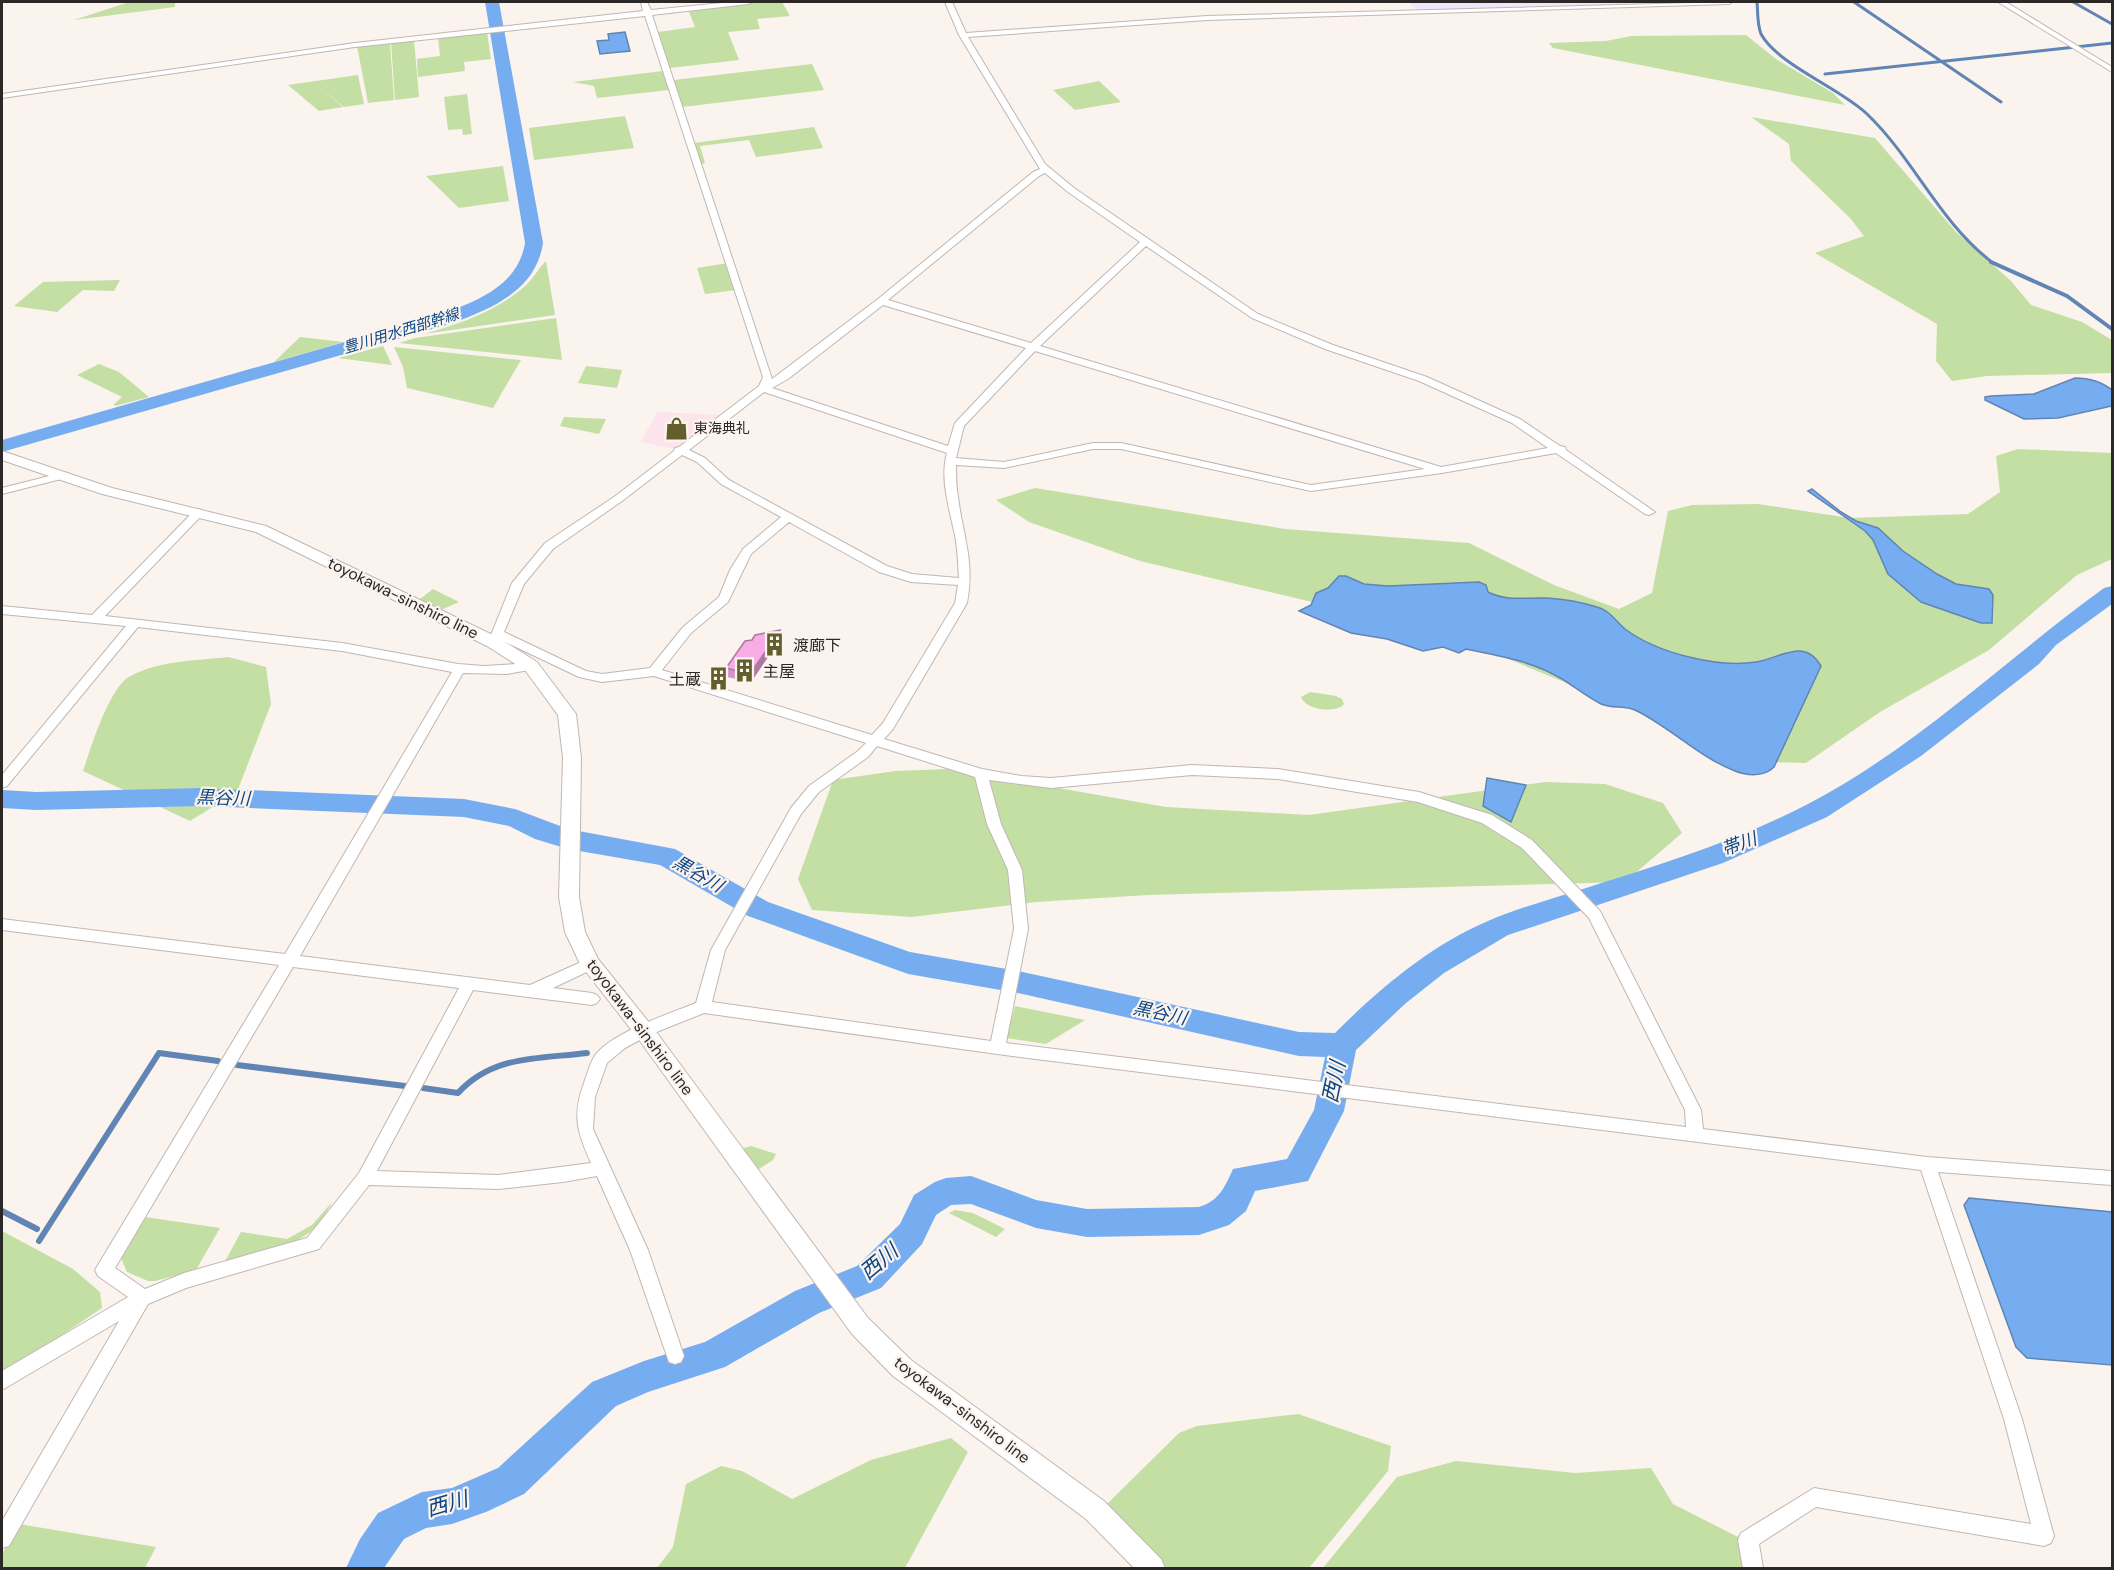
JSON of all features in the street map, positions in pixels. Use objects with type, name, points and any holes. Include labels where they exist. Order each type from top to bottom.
[{"type":"main road","name":"toyokawa-sinshiro line","points":[[2,455],[107,491],[261,529],[496,638],[531,666],[567,714],[572,758],[569,897],[575,932],[590,964],[644,1031],[860,1326],[902,1368],[1095,1510],[1152,1569]]},
{"type":"street","points":[[644,2],[768,377],[763,388]]},
{"type":"street","points":[[2,96],[355,45],[748,2]]},
{"type":"street","points":[[948,2],[955,8],[963,34],[1045,170],[1145,242],[1255,316],[1329,347],[1423,379],[1516,421],[1561,449],[1649,512]]},
{"type":"street","points":[[963,34],[1207,18],[1729,2]]},
{"type":"street","points":[[2003,2],[2012,2]]},
{"type":"street","points":[[2003,2],[2112,70]]},
{"type":"street","points":[[1045,170],[1036,174],[784,377],[763,388],[679,450],[618,499],[549,546],[518,584],[496,638],[583,674],[602,678],[654,672],[981,774],[1051,783],[1217,769],[1297,776],[1419,797],[1464,810],[1508,830],[1543,859],[1595,915],[1693,1110],[1695,1136]]},
{"type":"street","points":[[704,1007],[718,950],[796,811],[814,789],[863,754],[875,741],[899,710],[961,603],[965,582],[962,543],[952,497],[951,456],[959,425],[1034,345],[1145,242]]},
{"type":"street","points":[[881,301],[1034,345],[1442,470]]},
{"type":"street","points":[[763,388],[951,456],[1004,465],[1093,446],[1121,446],[1311,488],[1442,470],[1561,449]]},
{"type":"street","points":[[679,450],[701,460],[725,482],[883,569],[910,578],[965,582]]},
{"type":"street","points":[[2,491],[61,476]]},
{"type":"street","points":[[96,618],[199,512]]},
{"type":"street","points":[[654,672],[687,630],[724,599],[735,570],[747,552],[788,517]]},
{"type":"street","points":[[2,610],[96,618],[350,648],[406,661],[460,668],[507,672],[531,666]]},
{"type":"street","points":[[2,783],[135,623]]},
{"type":"street","points":[[143,1298],[104,1270],[288,963],[460,668]]},
{"type":"street","points":[[981,774],[994,824],[1015,870],[1021,929],[998,1048]]},
{"type":"street","points":[[2,924],[288,963],[592,999]]},
{"type":"street","points":[[531,991],[590,964]]},
{"type":"street","points":[[2,1381],[143,1298],[184,1281],[313,1244],[365,1178],[469,984]]},
{"type":"street","points":[[675,1356],[639,1250],[600,1168],[585,1129],[587,1096],[601,1059],[620,1044],[644,1031],[704,1007],[998,1048],[1695,1136],[1927,1164],[2112,1178]]},
{"type":"street","points":[[1753,1569],[1748,1540],[1814,1497],[2044,1536],[2013,1419],[1927,1164]]},
{"type":"street","points":[[365,1178],[498,1182],[563,1175],[600,1168]]},
{"type":"street","points":[[2,1539],[143,1298]]},
{"type":"shaded area","points":[[1408,2],[1718,2],[1418,11]]},
{"type":"shaded area","name":"東海典礼","points":[[658,412],[722,415],[675,449],[640,442]]},
{"type":"green space","points":[[129,2],[175,2],[175,7],[74,20]]},
{"type":"green space","points":[[757,2],[782,2],[790,16],[757,19],[760,29],[728,32],[739,60],[670,68],[658,32],[695,27],[688,9]]},
{"type":"green space","points":[[487,32],[491,59],[464,62],[465,71],[418,77],[417,59],[440,56],[438,37]]},
{"type":"green space","points":[[1746,35],[1776,59],[1833,93],[1845,105],[1553,48],[1549,43],[1606,41],[1631,36]]},
{"type":"green space","points":[[414,40],[419,97],[395,100],[391,42]]},
{"type":"green space","points":[[390,43],[394,100],[368,103],[357,46]]},
{"type":"green space","points":[[812,64],[824,90],[682,107],[674,80]]},
{"type":"green space","points":[[663,71],[669,90],[597,98],[594,86],[573,82]]},
{"type":"green space","points":[[358,75],[364,104],[344,107],[316,85],[343,107],[319,111],[288,85]]},
{"type":"green space","points":[[1099,81],[1121,102],[1075,110],[1053,90]]},
{"type":"green space","points":[[467,94],[472,134],[463,135],[462,129],[448,130],[444,97]]},
{"type":"green space","points":[[625,116],[634,148],[534,160],[529,128]]},
{"type":"green space","points":[[1751,117],[1875,138],[1956,232],[2011,281],[2031,305],[2082,322],[2112,340],[2112,373],[1987,376],[1952,381],[1936,361],[1937,324],[1815,253],[1864,236],[1850,218],[1791,161],[1789,144]]},
{"type":"green space","points":[[814,127],[823,148],[756,157],[749,140],[700,146],[705,163],[702,164],[694,143]]},
{"type":"green space","points":[[503,166],[509,201],[459,208],[426,176]]},
{"type":"green space","points":[[546,261],[555,315],[424,334],[464,321],[502,303],[525,286]]},
{"type":"green space","points":[[728,263],[736,290],[705,294],[697,268]]},
{"type":"green space","points":[[120,280],[114,291],[83,290],[57,312],[14,306],[43,282]]},
{"type":"green space","points":[[556,318],[562,360],[399,343],[415,338]]},
{"type":"green space","points":[[300,337],[344,342],[274,362]]},
{"type":"green space","points":[[383,346],[392,365],[338,358]]},
{"type":"green space","points":[[394,347],[521,360],[493,408],[407,388],[403,367]]},
{"type":"green space","points":[[99,364],[119,372],[149,397],[115,406],[114,404],[122,397],[77,375]]},
{"type":"green space","points":[[586,366],[622,370],[617,388],[578,383]]},
{"type":"green space","points":[[564,417],[606,419],[599,434],[560,426]]},
{"type":"green space","points":[[2018,449],[2112,453],[2112,559],[2077,575],[1989,650],[1880,712],[1806,763],[1769,762],[1666,716],[1559,680],[1480,647],[1384,619],[1140,561],[1029,522],[996,500],[1035,488],[1285,529],[1469,543],[1554,585],[1619,609],[1652,593],[1668,511],[1692,505],[1758,504],[1850,518],[1968,514],[2000,492],[1996,456]]},
{"type":"green space","points":[[433,589],[459,602],[441,610],[420,599]]},
{"type":"green space","points":[[228,657],[266,667],[271,704],[237,792],[190,821],[83,771],[95,735],[114,693],[129,677],[140,671],[165,664]]},
{"type":"green space","points":[[1310,692],[1336,696],[1342,699],[1344,704],[1328,710],[1314,708],[1301,697]]},
{"type":"green space","points":[[950,769],[1166,807],[1309,815],[1545,782],[1605,784],[1663,803],[1682,833],[1625,882],[1148,895],[1036,902],[911,917],[812,910],[798,879],[833,780],[895,771]]},
{"type":"green space","points":[[1015,1006],[1085,1020],[1046,1044],[1007,1038]]},
{"type":"green space","points":[[751,1146],[776,1154],[773,1160],[756,1171],[741,1149]]},
{"type":"green space","points":[[333,1201],[319,1222],[298,1240],[274,1250],[224,1263],[241,1232],[287,1239],[312,1225]]},
{"type":"green space","points":[[955,1210],[973,1213],[1005,1229],[996,1237],[949,1213]]},
{"type":"green space","points":[[145,1217],[220,1228],[196,1270],[148,1281],[127,1272],[121,1258]]},
{"type":"green space","points":[[2,1231],[73,1269],[100,1292],[102,1308],[2,1375]]},
{"type":"green space","points":[[1298,1414],[1391,1446],[1388,1471],[1309,1568],[1165,1568],[1104,1507],[1179,1433],[1197,1426]]},
{"type":"green space","points":[[951,1438],[968,1452],[905,1568],[657,1568],[673,1547],[686,1484],[721,1466],[742,1471],[792,1499],[871,1460]]},
{"type":"green space","points":[[1456,1461],[1575,1473],[1651,1468],[1673,1504],[1742,1539],[1746,1568],[1323,1568],[1397,1477]]},
{"type":"green space","points":[[19,1524],[156,1547],[145,1568],[2,1568],[2,1554]]},
{"type":"water","points":[[625,32],[630,51],[600,54],[597,41],[609,40],[608,34]]},
{"type":"water","points":[[2075,378],[2095,381],[2112,390],[2112,406],[2058,418],[2024,419],[1985,400],[1985,397],[1991,396],[2034,394]]},
{"type":"water","points":[[1812,489],[1856,521],[1878,528],[1903,551],[1937,574],[1956,584],[1989,589],[1993,595],[1992,623],[1981,623],[1921,602],[1888,574],[1873,540],[1865,531],[1808,491]]},
{"type":"water","points":[[1339,576],[1346,576],[1364,584],[1388,586],[1479,582],[1486,585],[1488,592],[1503,597],[1559,599],[1602,608],[1638,638],[1688,657],[1706,661],[1740,663],[1756,662],[1800,651],[1814,657],[1821,666],[1774,767],[1766,773],[1745,774],[1709,758],[1637,711],[1601,704],[1562,679],[1539,668],[1516,660],[1466,649],[1459,653],[1443,647],[1423,651],[1387,639],[1351,633],[1299,611],[1311,605],[1316,593],[1328,588]]},
{"type":"water","points":[[1487,778],[1526,785],[1511,822],[1483,806]]},
{"type":"water","points":[[1969,1198],[2112,1212],[2112,1365],[2027,1358],[2016,1347],[1964,1205]]},
{"type":"building","points":[[780,630],[750,674],[726,668],[745,641],[752,640],[755,635]]},
{"type":"waterway","name":"豊川用水西部幹線","points":[[2,446],[446,319],[489,301],[515,283],[532,258],[534,243],[492,2]]},
{"type":"waterway","points":[[1757,2],[1761,34],[1769,45],[1795,66],[1867,114],[1884,132],[1957,228],[1993,263]]},
{"type":"waterway","points":[[1854,2],[1941,61]]},
{"type":"waterway","points":[[2073,2],[2112,24]]},
{"type":"waterway","points":[[1941,61],[2112,43]]},
{"type":"waterway","points":[[1825,74],[1941,61]]},
{"type":"waterway","points":[[1941,61],[2001,102]]},
{"type":"waterway","points":[[1993,263],[2067,296],[2112,329]]},
{"type":"waterway","name":"帯川","points":[[1342,1045],[1359,1027],[1415,980],[1455,952],[1498,928],[1714,856],[1784,827],[1850,791],[1912,750],[2031,659],[2048,640],[2112,593]]},
{"type":"waterway","name":"黒谷川","points":[[2,799],[36,801],[201,797],[464,808],[515,818],[544,832],[568,839],[666,856],[758,909],[908,963],[1018,982],[1299,1044],[1342,1045]]},
{"type":"waterway","name":"西川","points":[[365,1568],[391,1526],[422,1510],[452,1506],[486,1494],[511,1481],[604,1394],[644,1377],[713,1356],[807,1302],[869,1277],[911,1234],[925,1205],[946,1192],[971,1190],[1036,1214],[1087,1223],[1199,1221],[1218,1215],[1235,1201],[1244,1179],[1297,1171],[1329,1111],[1342,1045]]},
{"type":"waterway","points":[[39,1241],[159,1053],[218,1061]]},
{"type":"waterway","points":[[423,1088],[458,1093],[472,1081],[501,1065],[534,1058],[587,1053]]},
{"type":"waterway","points":[[237,1065],[405,1086]]},
{"type":"waterway","points":[[2,1211],[37,1229]]},
{"type":"place","name":"東海典礼","points":[[676,428]]},
{"type":"place","name":"渡廊下","points":[[775,645]]},
{"type":"place","name":"主屋","points":[[745,671]]},
{"type":"place","name":"土蔵","points":[[719,679]]}]
